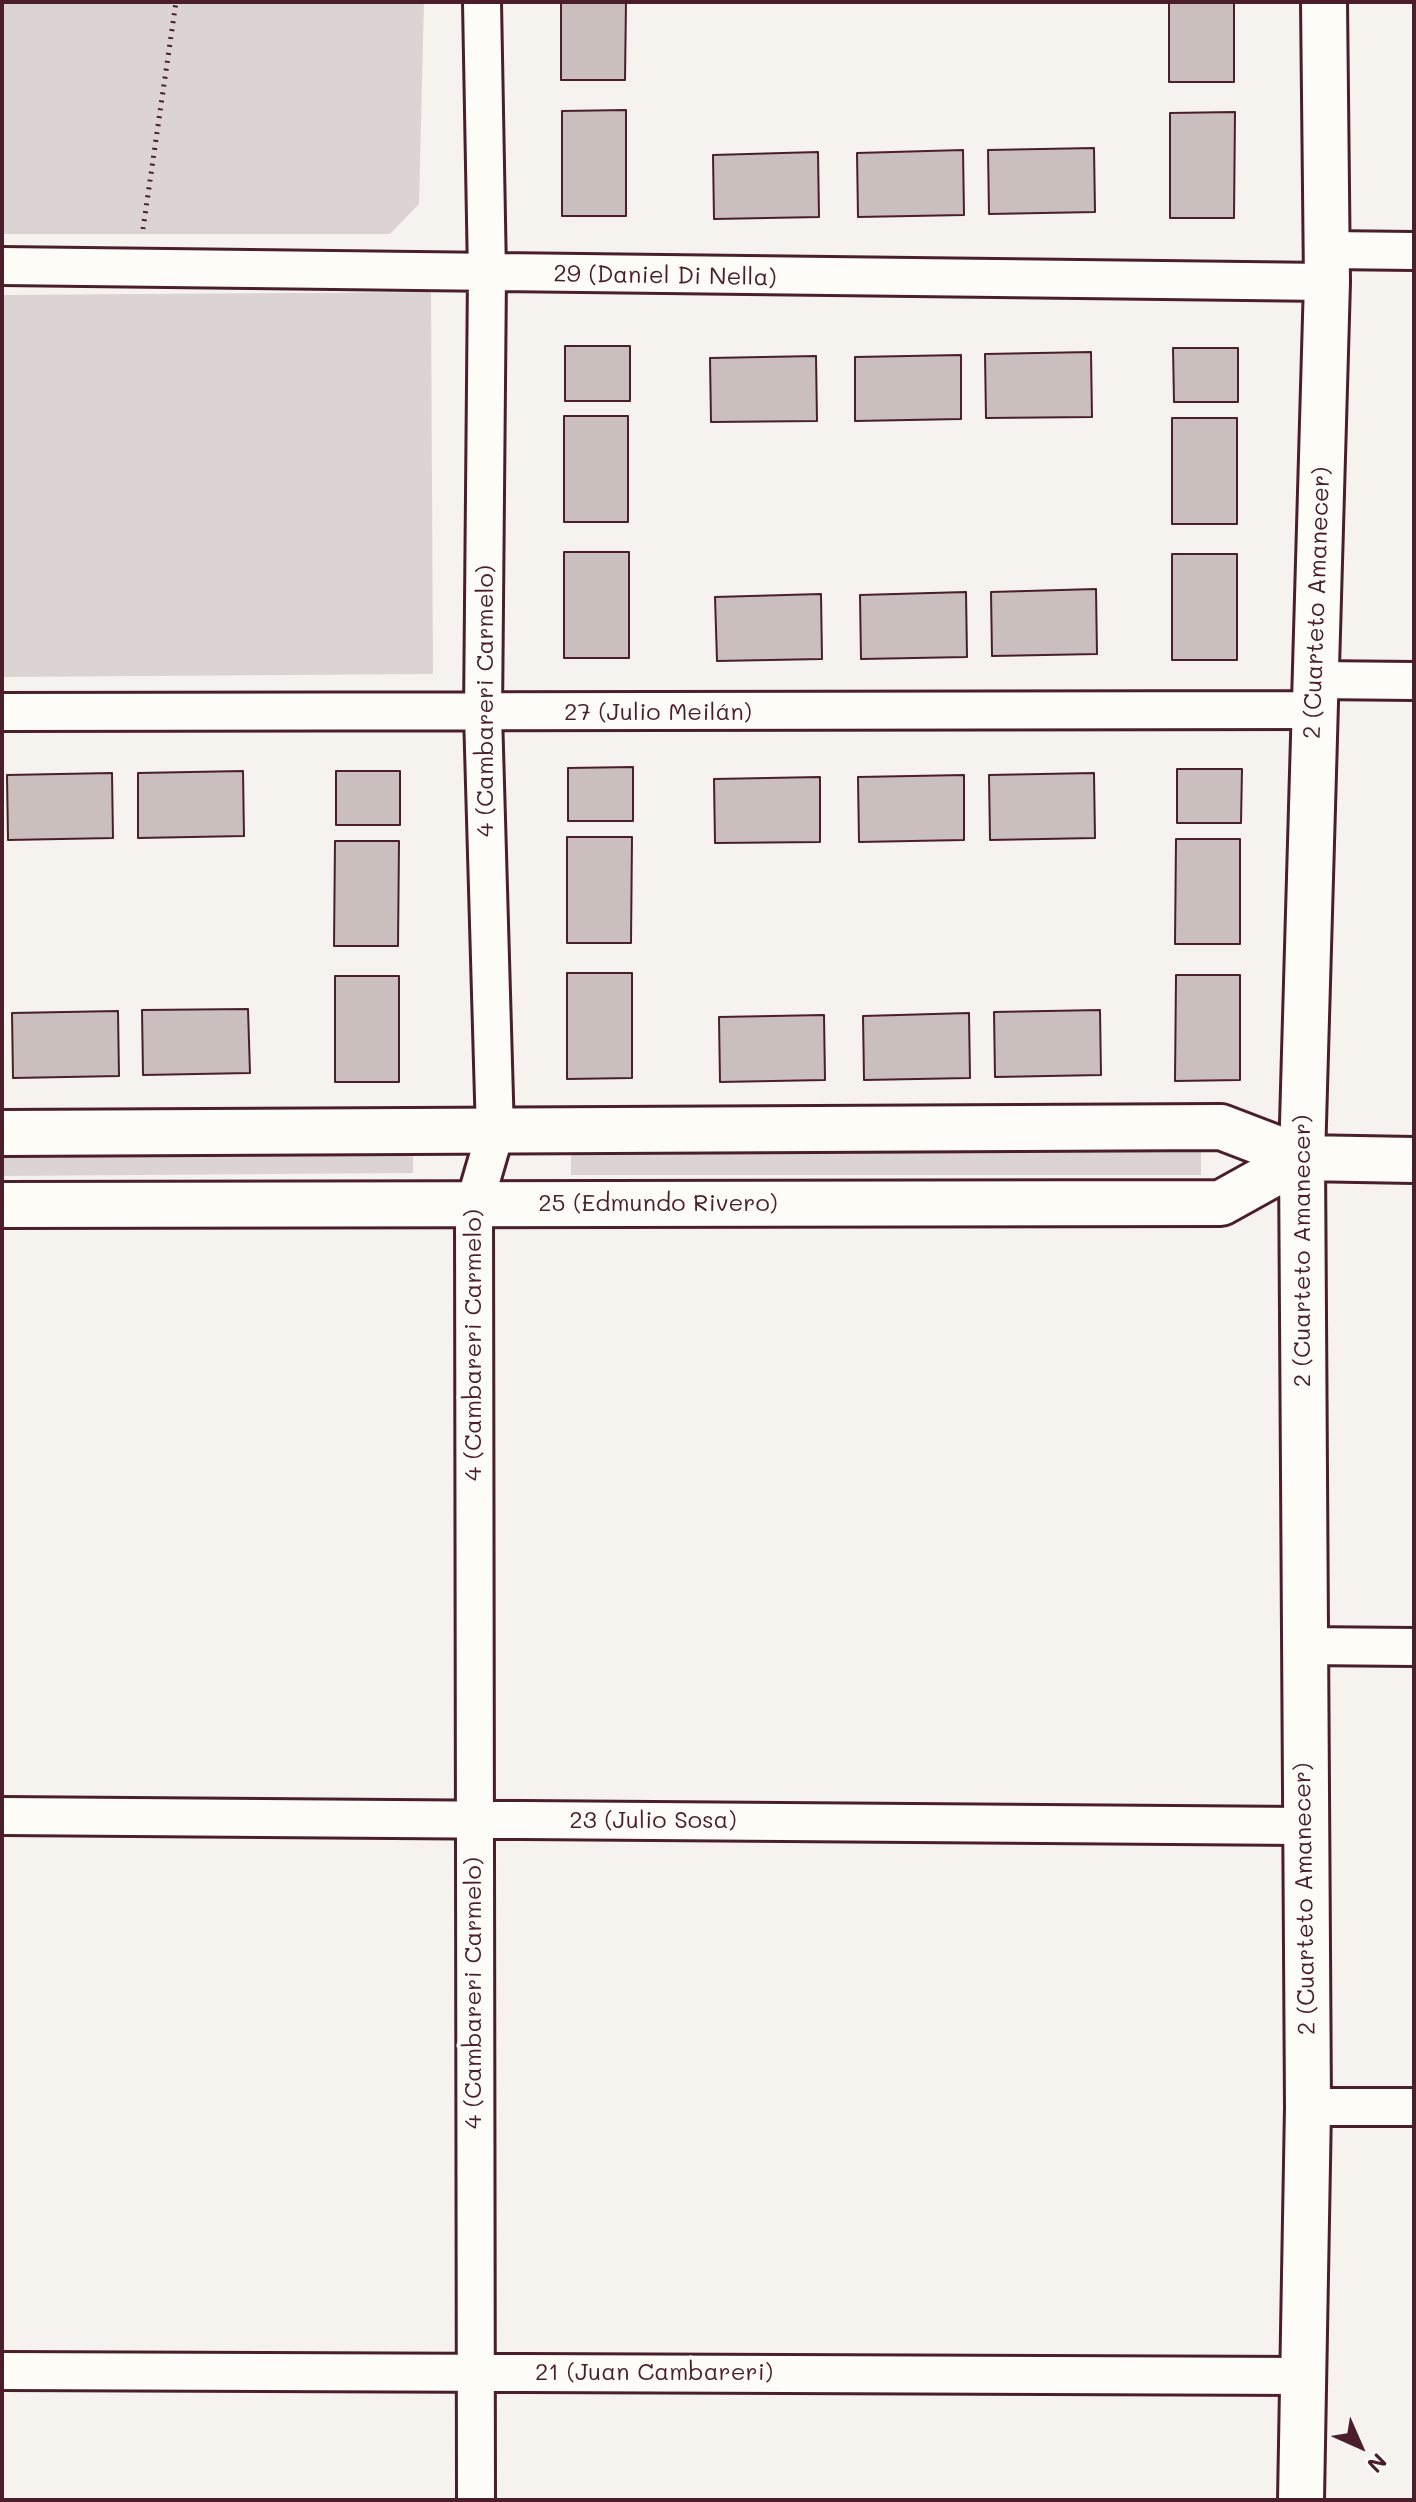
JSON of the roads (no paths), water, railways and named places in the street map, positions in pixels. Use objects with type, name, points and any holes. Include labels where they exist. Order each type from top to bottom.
[{"type":"street","name":"4 (Cambareri Carmelo)","points":[[476,2500],[474,1205],[495,1133],[483,714],[487,274],[482,2]]},
{"type":"street","name":"2 (Cuarteto Amanecer)","points":[[1301,2500],[1306,2376],[1308,2107],[1303,1826],[1302,1158],[1327,266],[1324,2]]},
{"type":"street","name":"29 (Daniel Di Nella)","points":[[2,266],[487,274],[1327,266],[1414,251]]},
{"type":"street","name":"27 (Julio Meilán)","points":[[2,712],[483,714],[1314,695],[1414,681]]},
{"type":"street","points":[[2,1133],[495,1133],[1221,1127],[1302,1158],[1414,1160]]},
{"type":"street","name":"25 (Edmundo Rivero)","points":[[2,1205],[1221,1203],[1302,1158]]},
{"type":"street","points":[[1302,1646],[1414,1647]]},
{"type":"street","name":"23 (Julio Sosa)","points":[[2,1816],[1303,1826]]},
{"type":"street","points":[[1308,2107],[1414,2107]]},
{"type":"street","name":"21 (Juan Cambareri)","points":[[2,2371],[1306,2376]]}]
